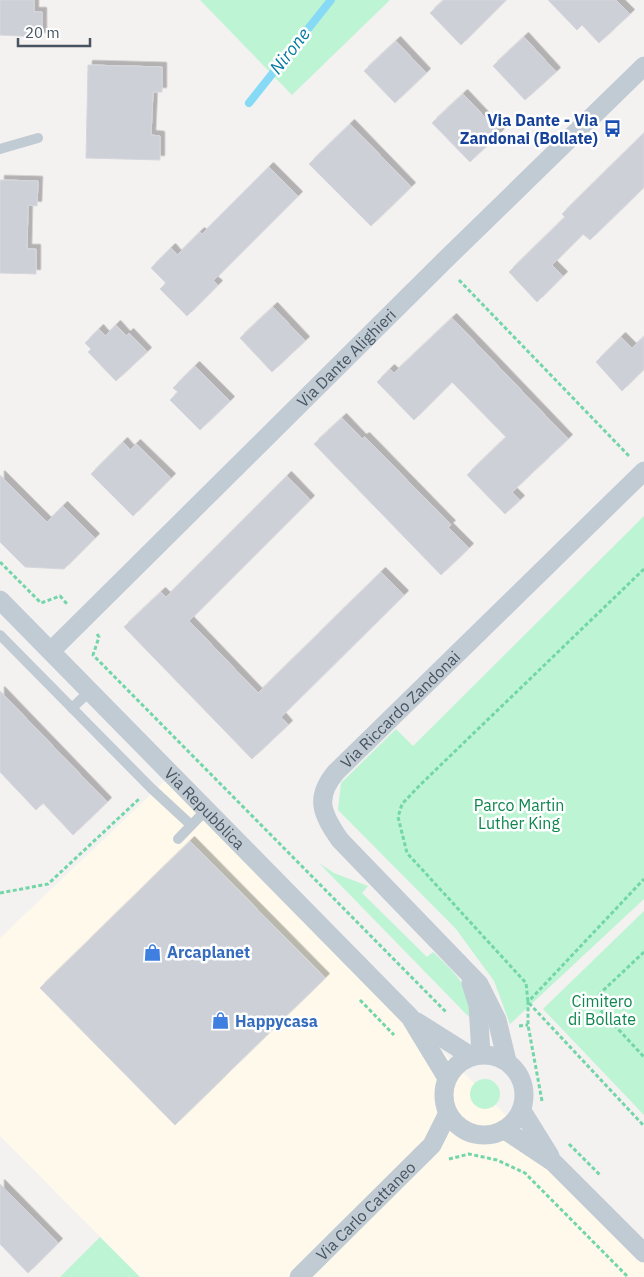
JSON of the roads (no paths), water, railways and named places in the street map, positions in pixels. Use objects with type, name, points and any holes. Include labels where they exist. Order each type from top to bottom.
[{"type":"street","name":"Via Dante Alighieri","points":[[51,651],[644,66]]},
{"type":"street","name":"Via Riccardo Zandonai","points":[[507,1061],[497,1020],[479,984],[464,966],[340,840],[327,822],[322,796],[328,782],[336,772],[644,472]]},
{"type":"street","name":"Via Repubblica","points":[[0,600],[410,1017],[447,1078]]},
{"type":"street","name":"Via Riccardo Zandonai","points":[[464,966],[478,1005],[476,1055]]},
{"type":"street","name":"Via Repubblica","points":[[410,1017],[476,1055]]},
{"type":"street","points":[[476,1055],[494,1055],[507,1061],[517,1071],[523,1083],[525,1097],[522,1111],[515,1122],[504,1130],[492,1134],[479,1135],[466,1131],[456,1124],[448,1113],[444,1102],[447,1078],[462,1061],[476,1055]]},
{"type":"street","points":[[522,1111],[553,1162]]},
{"type":"street","name":"Via Carlo Cattaneo","points":[[299,1277],[432,1145],[448,1113]]},
{"type":"street","points":[[504,1130],[553,1162],[644,1253]]},
{"type":"street","name":"Via Carlo Cattaneo","points":[[432,1145],[466,1131]]},
{"type":"lane","points":[[0,149],[38,138]]},
{"type":"lane","points":[[0,635],[151,788],[191,825]]},
{"type":"lane","points":[[72,708],[90,691]]},
{"type":"lane","points":[[178,839],[207,809]]},
{"type":"waterway","name":"Nirone","points":[[249,103],[331,0]]},
{"type":"place","name":"Via Dante - Via Zandonai (Bollate)","points":[[612,129]]},
{"type":"place","name":"Arcaplanet","points":[[153,952]]},
{"type":"place","name":"Happycasa","points":[[221,1021]]},
{"type":"park label","name":"Parco Martin Luther King","points":[[519,814]]},
{"type":"park label","name":"Cimitero di Bollate","points":[[602,1010]]}]
